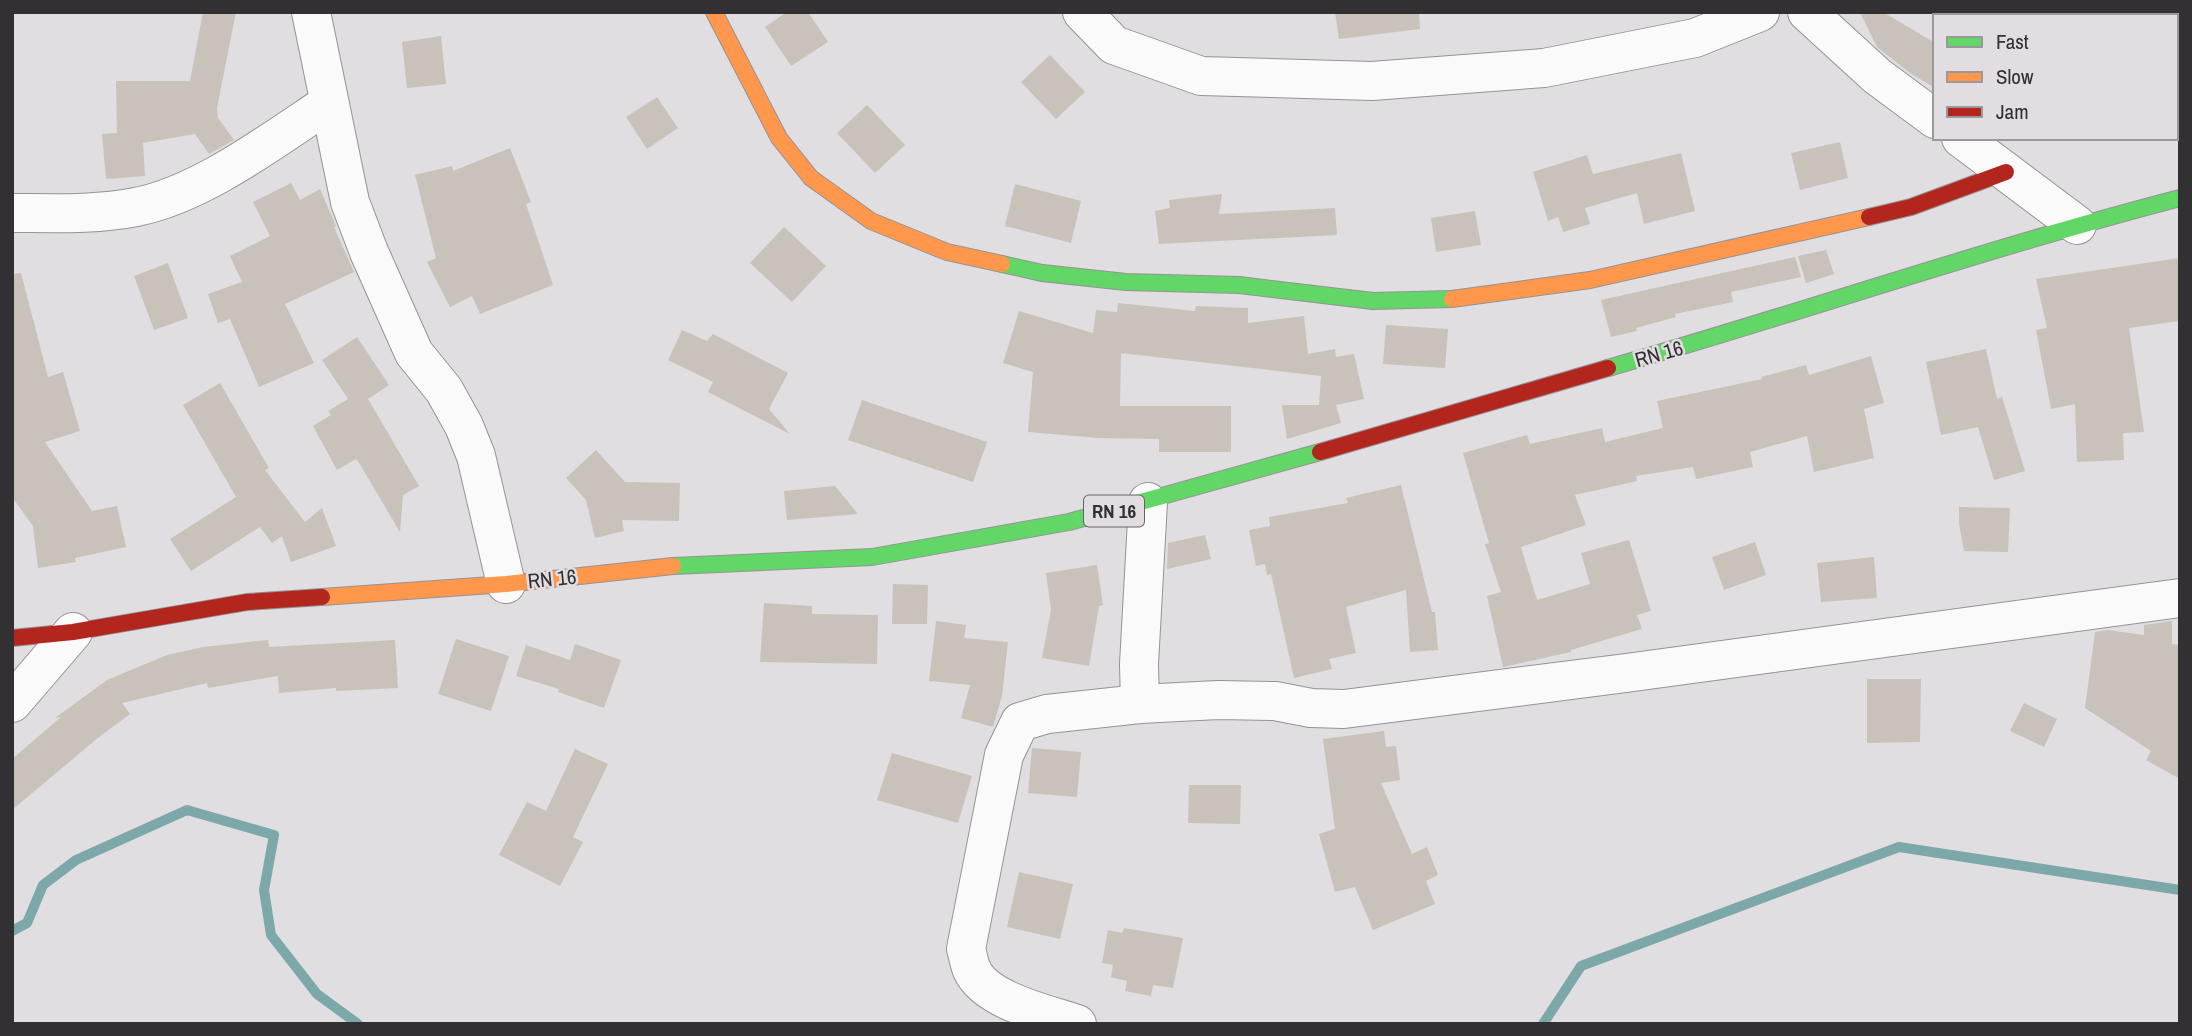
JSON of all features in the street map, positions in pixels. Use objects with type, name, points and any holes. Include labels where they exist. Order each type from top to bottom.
[{"type":"main road","points":[[714,12],[779,138],[811,178],[871,221],[947,253],[1042,273],[1126,282],[1239,285],[1373,301],[1469,298],[1590,280],[1717,253],[1911,207],[2006,172]]},
{"type":"main road","name":"RN 16","points":[[12,638],[73,632],[247,602],[506,584],[694,564],[872,557],[1069,522],[1148,502],[1774,320],[2077,225],[2180,198]]},
{"type":"street","points":[[311,12],[350,202],[374,265],[414,353],[444,390],[464,426],[475,456],[506,584]]},
{"type":"street","points":[[1082,12],[1114,45],[1201,76],[1372,81],[1544,68],[1695,38],[1760,12]]},
{"type":"street","points":[[1807,12],[1877,76],[1933,118]]},
{"type":"street","points":[[12,213],[102,213],[169,198],[255,152],[329,103]]},
{"type":"street","points":[[1964,140],[2077,225]]},
{"type":"street","points":[[1140,704],[1139,664],[1148,502]]},
{"type":"street","points":[[1077,1024],[1016,1003],[986,988],[972,971],[966,949],[1004,755],[1020,722],[1047,714],[1140,704],[1241,700],[1343,709],[2180,598]]},
{"type":"street","points":[[12,703],[73,632]]},
{"type":"building","points":[[203,12],[236,12],[217,108],[218,118],[234,140],[209,154],[195,134],[143,143],[145,176],[106,179],[102,134],[117,133],[116,81],[190,81]]},
{"type":"building","points":[[787,12],[808,12],[828,42],[791,66],[765,27]]},
{"type":"building","points":[[1335,12],[1419,12],[1420,29],[1339,39]]},
{"type":"building","points":[[1860,12],[1883,12],[1933,42],[1933,87],[1910,73],[1877,47]]},
{"type":"building","points":[[441,36],[446,84],[407,88],[402,42]]},
{"type":"building","points":[[1050,55],[1085,92],[1056,119],[1021,82]]},
{"type":"building","points":[[657,97],[678,128],[647,149],[626,117]]},
{"type":"building","points":[[867,105],[905,145],[875,173],[837,133]]},
{"type":"building","points":[[1840,142],[1848,178],[1800,190],[1791,153]]},
{"type":"building","points":[[510,148],[531,202],[526,204],[553,285],[480,314],[472,296],[450,307],[427,262],[436,258],[415,175],[452,166],[453,171]]},
{"type":"building","points":[[1681,153],[1695,211],[1644,224],[1637,193],[1585,208],[1590,224],[1563,232],[1558,217],[1548,221],[1533,172],[1587,155],[1593,174]]},
{"type":"building","points":[[291,183],[300,200],[320,189],[354,272],[285,304],[314,363],[259,387],[230,319],[218,323],[208,294],[242,282],[230,256],[270,236],[253,202]]},
{"type":"building","points":[[1015,184],[1081,201],[1071,243],[1005,226]]},
{"type":"building","points":[[1222,194],[1219,214],[1335,208],[1337,235],[1159,244],[1155,211],[1170,208],[1169,200]]},
{"type":"building","points":[[1475,211],[1481,245],[1436,252],[1431,218]]},
{"type":"building","points":[[784,227],[826,266],[792,302],[750,263]]},
{"type":"building","points":[[1826,250],[1834,274],[1806,283],[1798,256]]},
{"type":"building","points":[[1795,257],[1801,277],[1731,292],[1733,302],[1675,314],[1676,317],[1611,337],[1601,300]]},
{"type":"building","points":[[2180,258],[2180,321],[2129,328],[2144,432],[2123,433],[2124,460],[2077,462],[2075,404],[2051,409],[2036,330],[2047,328],[2036,279]]},
{"type":"building","points":[[168,263],[188,318],[154,330],[134,276]]},
{"type":"building","points":[[21,273],[48,377],[63,372],[80,431],[45,442],[92,511],[117,506],[126,547],[75,558],[76,562],[38,568],[33,526],[12,497],[12,274]]},
{"type":"building","points":[[1118,303],[1195,311],[1196,306],[1248,308],[1248,323],[1304,316],[1308,354],[1335,349],[1336,357],[1354,354],[1364,399],[1336,405],[1341,423],[1287,439],[1282,405],[1319,405],[1321,376],[1121,353],[1120,406],[1231,406],[1231,452],[1159,452],[1159,439],[1098,438],[1028,432],[1033,372],[1003,363],[1019,311],[1093,333],[1096,310],[1117,312]]},
{"type":"building","points":[[1386,325],[1448,329],[1445,368],[1383,364]]},
{"type":"building","points":[[682,330],[707,341],[713,334],[788,373],[769,409],[790,434],[708,392],[713,382],[668,360]]},
{"type":"building","points":[[357,337],[389,385],[368,399],[419,486],[403,495],[400,532],[358,461],[356,459],[337,470],[313,426],[331,415],[328,411],[348,399],[322,360]]},
{"type":"building","points":[[1986,349],[1997,399],[2002,397],[2025,471],[1994,480],[1978,427],[1941,435],[1926,362]]},
{"type":"building","points":[[1871,356],[1884,403],[1864,409],[1874,458],[1814,472],[1807,436],[1750,452],[1753,467],[1696,479],[1693,467],[1636,476],[1637,481],[1575,495],[1586,525],[1521,547],[1537,600],[1590,584],[1581,553],[1629,540],[1651,611],[1637,615],[1642,629],[1571,652],[1503,667],[1487,596],[1501,592],[1485,544],[1489,543],[1463,453],[1527,435],[1530,444],[1602,428],[1605,442],[1663,428],[1657,401],[1762,379],[1761,377],[1806,365],[1809,375]]},
{"type":"building","points":[[220,383],[269,468],[265,470],[305,522],[322,508],[336,546],[291,562],[282,536],[272,543],[260,527],[191,571],[170,539],[236,497],[183,405]]},
{"type":"building","points":[[862,400],[987,442],[973,482],[848,440]]},
{"type":"building","points":[[596,450],[625,482],[680,483],[679,521],[622,520],[624,531],[595,538],[586,500],[566,478]]},
{"type":"building","points":[[1401,485],[1432,612],[1435,612],[1438,650],[1410,652],[1406,590],[1346,607],[1356,653],[1329,659],[1332,669],[1294,678],[1271,574],[1267,575],[1265,564],[1256,566],[1249,530],[1270,526],[1269,517],[1348,503],[1346,498]]},
{"type":"building","points":[[835,486],[858,514],[787,520],[784,491]]},
{"type":"building","points":[[1959,507],[2010,508],[2008,552],[1964,551]]},
{"type":"building","points":[[1205,535],[1211,559],[1167,569],[1168,543]]},
{"type":"building","points":[[1755,542],[1766,575],[1724,590],[1712,557]]},
{"type":"building","points":[[1874,557],[1877,598],[1821,602],[1817,563]]},
{"type":"building","points":[[1097,565],[1103,605],[1099,606],[1089,666],[1042,658],[1051,610],[1046,573]]},
{"type":"building","points":[[893,584],[928,585],[927,624],[892,624]]},
{"type":"building","points":[[764,603],[812,606],[812,614],[878,615],[877,664],[760,662]]},
{"type":"building","points":[[936,621],[966,625],[964,638],[1008,642],[1002,696],[993,727],[961,718],[970,685],[929,681]]},
{"type":"building","points":[[2172,621],[2172,644],[2180,645],[2180,779],[2146,760],[2151,751],[2085,708],[2095,632],[2108,630],[2144,635],[2144,625]]},
{"type":"building","points":[[456,639],[509,656],[491,711],[438,694]]},
{"type":"building","points":[[268,640],[269,647],[395,640],[398,688],[336,691],[336,688],[279,693],[278,676],[208,688],[207,683],[122,703],[130,714],[12,810],[12,759],[61,717],[55,718],[107,680],[167,655],[203,647]]},
{"type":"building","points":[[575,644],[621,660],[604,708],[558,692],[559,689],[516,676],[526,645],[570,660]]},
{"type":"building","points":[[1867,679],[1921,679],[1920,742],[1867,743]]},
{"type":"building","points":[[2024,703],[2057,719],[2044,747],[2010,731]]},
{"type":"building","points":[[1384,731],[1386,747],[1396,746],[1400,780],[1381,783],[1412,854],[1427,847],[1438,875],[1426,881],[1435,904],[1373,930],[1355,887],[1335,892],[1319,834],[1335,829],[1323,739]]},
{"type":"building","points":[[1032,748],[1081,752],[1077,797],[1028,793]]},
{"type":"building","points":[[575,749],[608,764],[573,837],[583,842],[560,886],[499,855],[527,802],[546,811]]},
{"type":"building","points":[[892,753],[972,776],[958,823],[877,800]]},
{"type":"building","points":[[1189,785],[1241,785],[1240,824],[1188,823]]},
{"type":"building","points":[[1019,872],[1073,884],[1060,939],[1007,927]]},
{"type":"building","points":[[1124,928],[1183,938],[1173,988],[1153,985],[1151,996],[1125,991],[1127,981],[1111,977],[1113,965],[1102,963],[1108,930],[1122,933]]},
{"type":"waterway","points":[[12,931],[27,923],[43,885],[76,860],[187,810],[274,835],[264,890],[271,935],[317,994],[358,1024]]},
{"type":"waterway","points":[[1543,1024],[1581,966],[1899,847],[2180,890]]},
{"type":"traffic: fast","points":[[1608,368],[2036,238],[2180,198]]},
{"type":"traffic: fast","points":[[1002,264],[1042,273],[1126,282],[1239,285],[1373,301],[1452,299]]},
{"type":"traffic: fast","points":[[673,566],[872,557],[1069,522],[1320,452]]},
{"type":"traffic: slow","points":[[714,12],[779,138],[811,178],[871,221],[947,252],[1002,264]]},
{"type":"traffic: slow","points":[[1452,299],[1590,280],[1869,217]]},
{"type":"traffic: slow","points":[[322,597],[506,584],[673,566]]},
{"type":"traffic: jam","points":[[1869,217],[1911,207],[2006,172]]},
{"type":"traffic: jam","points":[[1320,452],[1608,368]]},
{"type":"traffic: jam","points":[[12,638],[73,632],[247,602],[322,597]]}]
